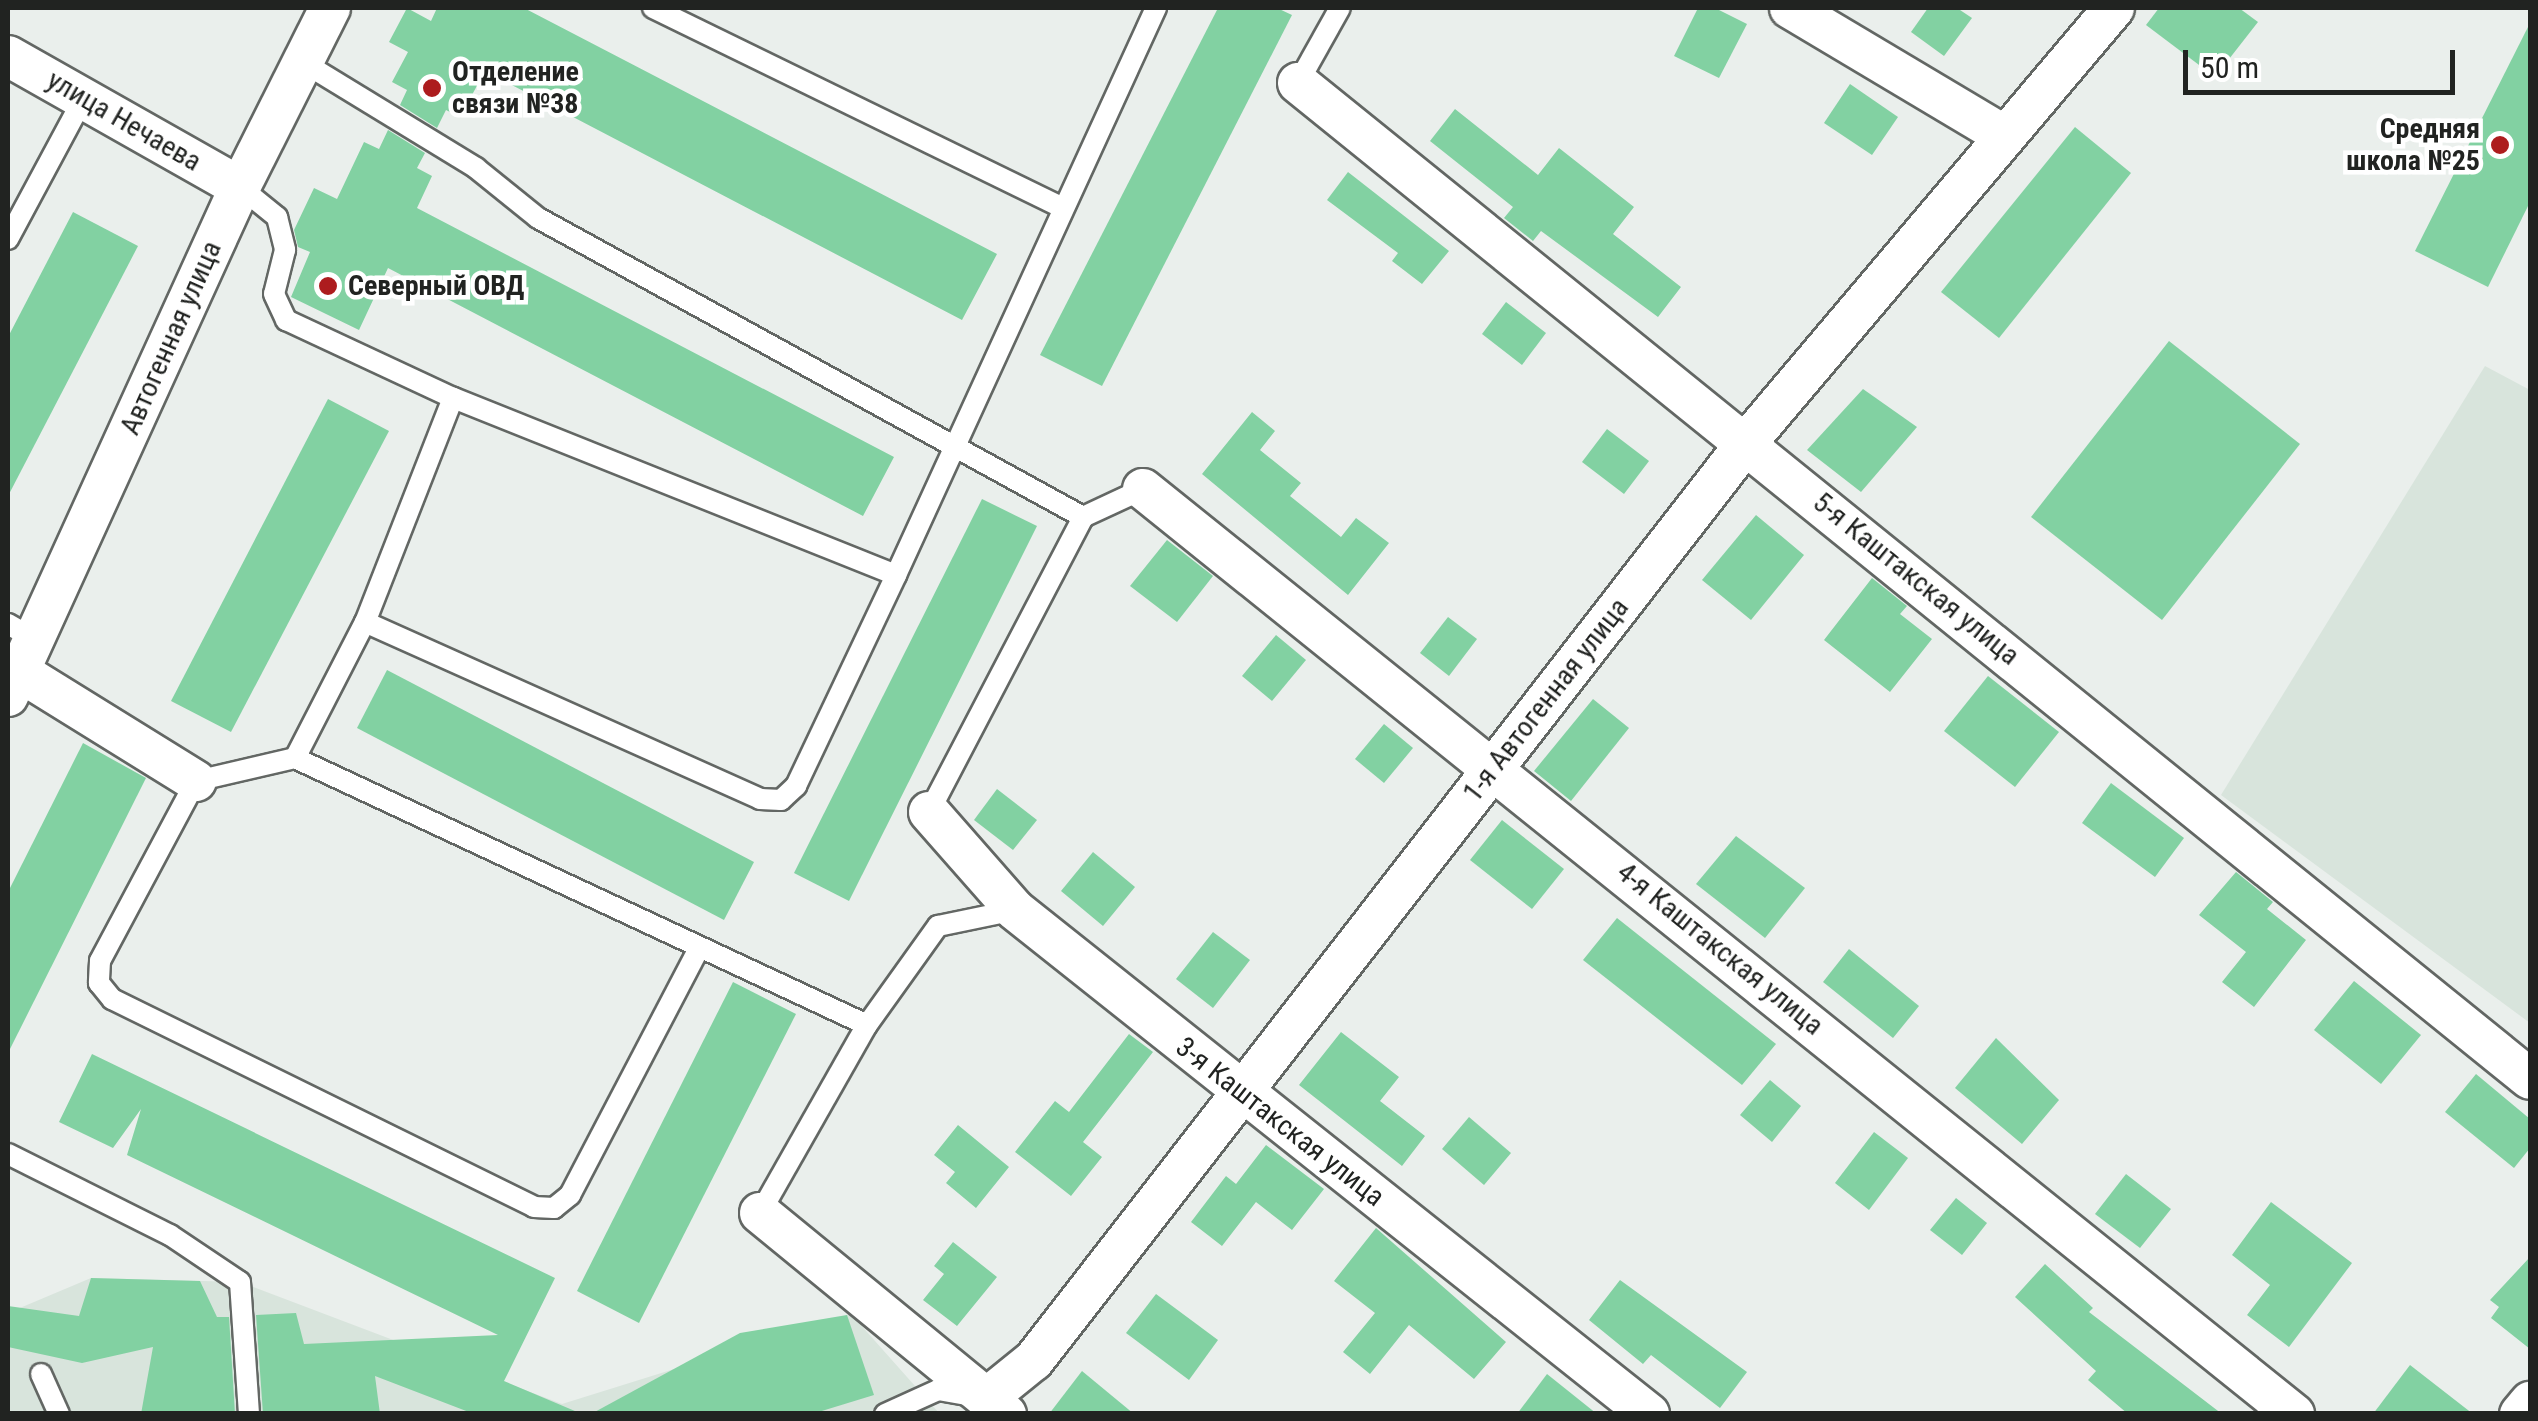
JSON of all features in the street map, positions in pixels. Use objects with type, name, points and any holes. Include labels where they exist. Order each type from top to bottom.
[{"type":"street","name":"Автогенная улица","points":[[196,782],[17,658],[240,187],[330,8]]},
{"type":"street","points":[[1790,8],[2005,136]]},
{"type":"street","name":"1-я Автогенная улица","points":[[996,1406],[1747,442],[2114,8]]},
{"type":"street","name":"улица Нечаева","points":[[8,56],[240,187]]},
{"type":"street","name":"5-я Каштакская улица","points":[[1298,83],[1747,442],[2530,1079]]},
{"type":"street","name":"4-я Каштакская улица","points":[[1142,489],[1495,767],[2294,1414]]},
{"type":"street","name":"3-я Каштакская улица","points":[[929,812],[1015,910],[1649,1414]]},
{"type":"street","points":[[760,1213],[996,1406]]},
{"type":"street","points":[[2520,1414],[2530,1402]]},
{"type":"lane","points":[[652,8],[1062,208]]},
{"type":"lane","points":[[365,622],[760,799],[780,800],[796,786],[1156,8]]},
{"type":"lane","points":[[1298,83],[1340,8]]},
{"type":"lane","points":[[301,62],[476,168],[538,218],[1083,517]]},
{"type":"lane","points":[[8,239],[83,98]]},
{"type":"lane","points":[[240,187],[276,217],[286,250],[274,294],[286,320],[452,398],[896,575]]},
{"type":"lane","points":[[295,758],[365,622],[452,398]]},
{"type":"lane","points":[[929,812],[1083,517],[1142,489]]},
{"type":"lane","points":[[699,948],[570,1195],[554,1208],[534,1207],[112,998],[98,982],[100,961],[196,782],[295,758],[867,1026]]},
{"type":"lane","points":[[760,1213],[867,1026],[938,926],[1015,910]]},
{"type":"lane","points":[[8,1154],[170,1235],[240,1282],[249,1414]]},
{"type":"lane","points":[[41,1374],[60,1414]]},
{"type":"lane","points":[[885,1414],[938,1390],[996,1406]]},
{"type":"shaded area","points":[[2485,366],[2530,390],[2530,1023],[2221,795]]},
{"type":"shaded area","points":[[91,1278],[240,1282],[562,1404],[851,1314],[939,1413],[8,1414],[8,1313]]},
{"type":"building","points":[[407,8],[431,21],[437,8],[524,8],[997,254],[962,320],[485,71],[460,117],[446,110],[437,128],[400,105],[407,90],[392,82],[408,52],[389,42]]},
{"type":"building","points":[[1218,8],[1277,8],[1292,15],[1102,386],[1040,355]]},
{"type":"building","points":[[1698,8],[1715,8],[1747,24],[1719,78],[1674,56]]},
{"type":"building","points":[[1928,8],[1957,8],[1972,18],[1944,56],[1911,32]]},
{"type":"building","points":[[2159,8],[2239,8],[2258,22],[2215,77],[2146,25]]},
{"type":"building","name":"Средняя школа №25","points":[[2530,23],[2530,202],[2488,287],[2415,251]]},
{"type":"building","points":[[1850,84],[1898,117],[1872,155],[1824,123]]},
{"type":"building","points":[[1455,109],[1538,175],[1559,148],[1634,207],[1613,234],[1681,287],[1658,317],[1541,231],[1533,241],[1504,218],[1513,207],[1430,141]]},
{"type":"building","points":[[2075,127],[2131,173],[1999,338],[1941,292]]},
{"type":"building","points":[[388,130],[425,153],[417,168],[432,176],[417,208],[894,457],[863,516],[388,268],[359,330],[291,297],[310,252],[298,247],[294,230],[314,188],[337,199],[364,142],[379,149]]},
{"type":"building","points":[[1348,172],[1449,251],[1422,284],[1392,261],[1398,253],[1327,200]]},
{"type":"building","points":[[73,212],[138,246],[8,496],[8,337]]},
{"type":"building","points":[[1506,302],[1546,333],[1522,365],[1482,334]]},
{"type":"building","points":[[2169,341],[2300,444],[2162,620],[2031,517]]},
{"type":"building","points":[[1863,389],[1917,427],[1861,492],[1807,450]]},
{"type":"building","points":[[328,399],[389,431],[231,732],[171,701]]},
{"type":"building","points":[[1252,412],[1275,431],[1260,450],[1301,483],[1290,496],[1341,537],[1356,518],[1389,543],[1348,595],[1202,474]]},
{"type":"building","points":[[1607,429],[1649,461],[1624,494],[1582,462]]},
{"type":"building","points":[[982,499],[1037,526],[849,901],[794,873]]},
{"type":"building","points":[[1756,515],[1804,555],[1751,620],[1702,580]]},
{"type":"building","points":[[1167,540],[1213,576],[1177,622],[1130,586]]},
{"type":"building","points":[[1872,578],[1907,606],[1900,614],[1932,639],[1890,692],[1824,640]]},
{"type":"building","points":[[1448,617],[1477,639],[1449,676],[1420,653]]},
{"type":"building","points":[[1276,635],[1306,660],[1272,701],[1242,676]]},
{"type":"building","points":[[387,670],[754,862],[724,920],[357,728]]},
{"type":"building","points":[[1988,676],[2059,732],[2015,787],[1944,731]]},
{"type":"building","points":[[1593,699],[1629,728],[1571,801],[1534,771]]},
{"type":"building","points":[[1384,724],[1413,748],[1384,783],[1355,759]]},
{"type":"building","points":[[83,743],[146,778],[8,1053],[8,892]]},
{"type":"building","points":[[2111,783],[2184,838],[2155,877],[2082,823]]},
{"type":"building","points":[[997,789],[1037,820],[1013,850],[974,820]]},
{"type":"building","points":[[1502,820],[1564,869],[1532,909],[1470,860]]},
{"type":"building","points":[[1736,836],[1805,888],[1765,938],[1696,884]]},
{"type":"building","points":[[1093,852],[1135,887],[1103,926],[1061,891]]},
{"type":"building","points":[[2236,872],[2273,902],[2267,909],[2306,940],[2254,1007],[2222,982],[2246,952],[2199,915]]},
{"type":"building","points":[[1617,918],[1776,1044],[1742,1085],[1583,960]]},
{"type":"building","points":[[1213,932],[1250,960],[1213,1008],[1176,979]]},
{"type":"building","points":[[1849,949],[1919,1006],[1893,1038],[1823,982]]},
{"type":"building","points":[[2354,981],[2421,1035],[2381,1084],[2314,1030]]},
{"type":"building","points":[[733,982],[796,1014],[639,1323],[577,1291]]},
{"type":"building","points":[[1341,1032],[1399,1077],[1380,1101],[1425,1136],[1402,1166],[1299,1085]]},
{"type":"building","points":[[1129,1034],[1153,1052],[1083,1142],[1102,1157],[1071,1196],[1015,1152],[1055,1101],[1069,1112]]},
{"type":"building","points":[[1996,1038],[2059,1100],[2022,1144],[1955,1088]]},
{"type":"building","points":[[92,1054],[555,1278],[504,1381],[582,1414],[474,1414],[375,1376],[380,1414],[263,1414],[256,1315],[296,1313],[304,1344],[498,1335],[127,1155],[141,1109],[113,1148],[59,1122]]},
{"type":"building","points":[[2476,1074],[2530,1119],[2530,1148],[2514,1168],[2445,1112]]},
{"type":"building","points":[[1770,1080],[1801,1106],[1772,1142],[1740,1115]]},
{"type":"building","points":[[1469,1117],[1511,1153],[1484,1185],[1442,1149]]},
{"type":"building","points":[[958,1125],[1009,1167],[976,1208],[946,1183],[955,1172],[934,1155]]},
{"type":"building","points":[[1874,1132],[1908,1158],[1869,1210],[1835,1183]]},
{"type":"building","points":[[1266,1145],[1324,1189],[1292,1230],[1256,1202],[1222,1246],[1191,1222],[1226,1176],[1236,1184]]},
{"type":"building","points":[[2126,1174],[2171,1209],[2140,1248],[2095,1214]]},
{"type":"building","points":[[1956,1198],[1987,1223],[1962,1255],[1930,1230]]},
{"type":"building","points":[[2271,1202],[2352,1263],[2289,1347],[2247,1315],[2270,1285],[2232,1255]]},
{"type":"building","points":[[1376,1228],[1506,1342],[1474,1379],[1409,1325],[1370,1374],[1343,1352],[1375,1313],[1334,1281]]},
{"type":"building","points":[[953,1242],[997,1277],[957,1326],[923,1300],[944,1274],[934,1266]]},
{"type":"building","points":[[2530,1257],[2530,1349],[2491,1318],[2499,1307],[2490,1300]]},
{"type":"building","points":[[2045,1264],[2093,1308],[2089,1312],[2222,1414],[2128,1414],[2088,1380],[2096,1371],[2015,1297]]},
{"type":"building","points":[[91,1278],[200,1281],[217,1317],[229,1317],[235,1414],[141,1414],[153,1347],[82,1363],[8,1347],[8,1306],[79,1316]]},
{"type":"building","points":[[1620,1280],[1747,1372],[1720,1408],[1651,1355],[1643,1364],[1589,1320]]},
{"type":"building","points":[[1156,1294],[1218,1340],[1189,1380],[1126,1333]]},
{"type":"building","points":[[847,1315],[874,1395],[812,1414],[591,1414],[740,1333]]},
{"type":"building","points":[[2410,1365],[2473,1414],[2373,1414]]},
{"type":"building","points":[[1082,1371],[1134,1414],[1049,1414]]},
{"type":"building","points":[[1547,1374],[1597,1414],[1517,1414]]},
{"type":"place","name":"Отделение связи №38","points":[[432,88]]},
{"type":"place","name":"Средняя школа №25","points":[[2500,145]]},
{"type":"place","name":"Северный ОВД","points":[[328,286]]}]
